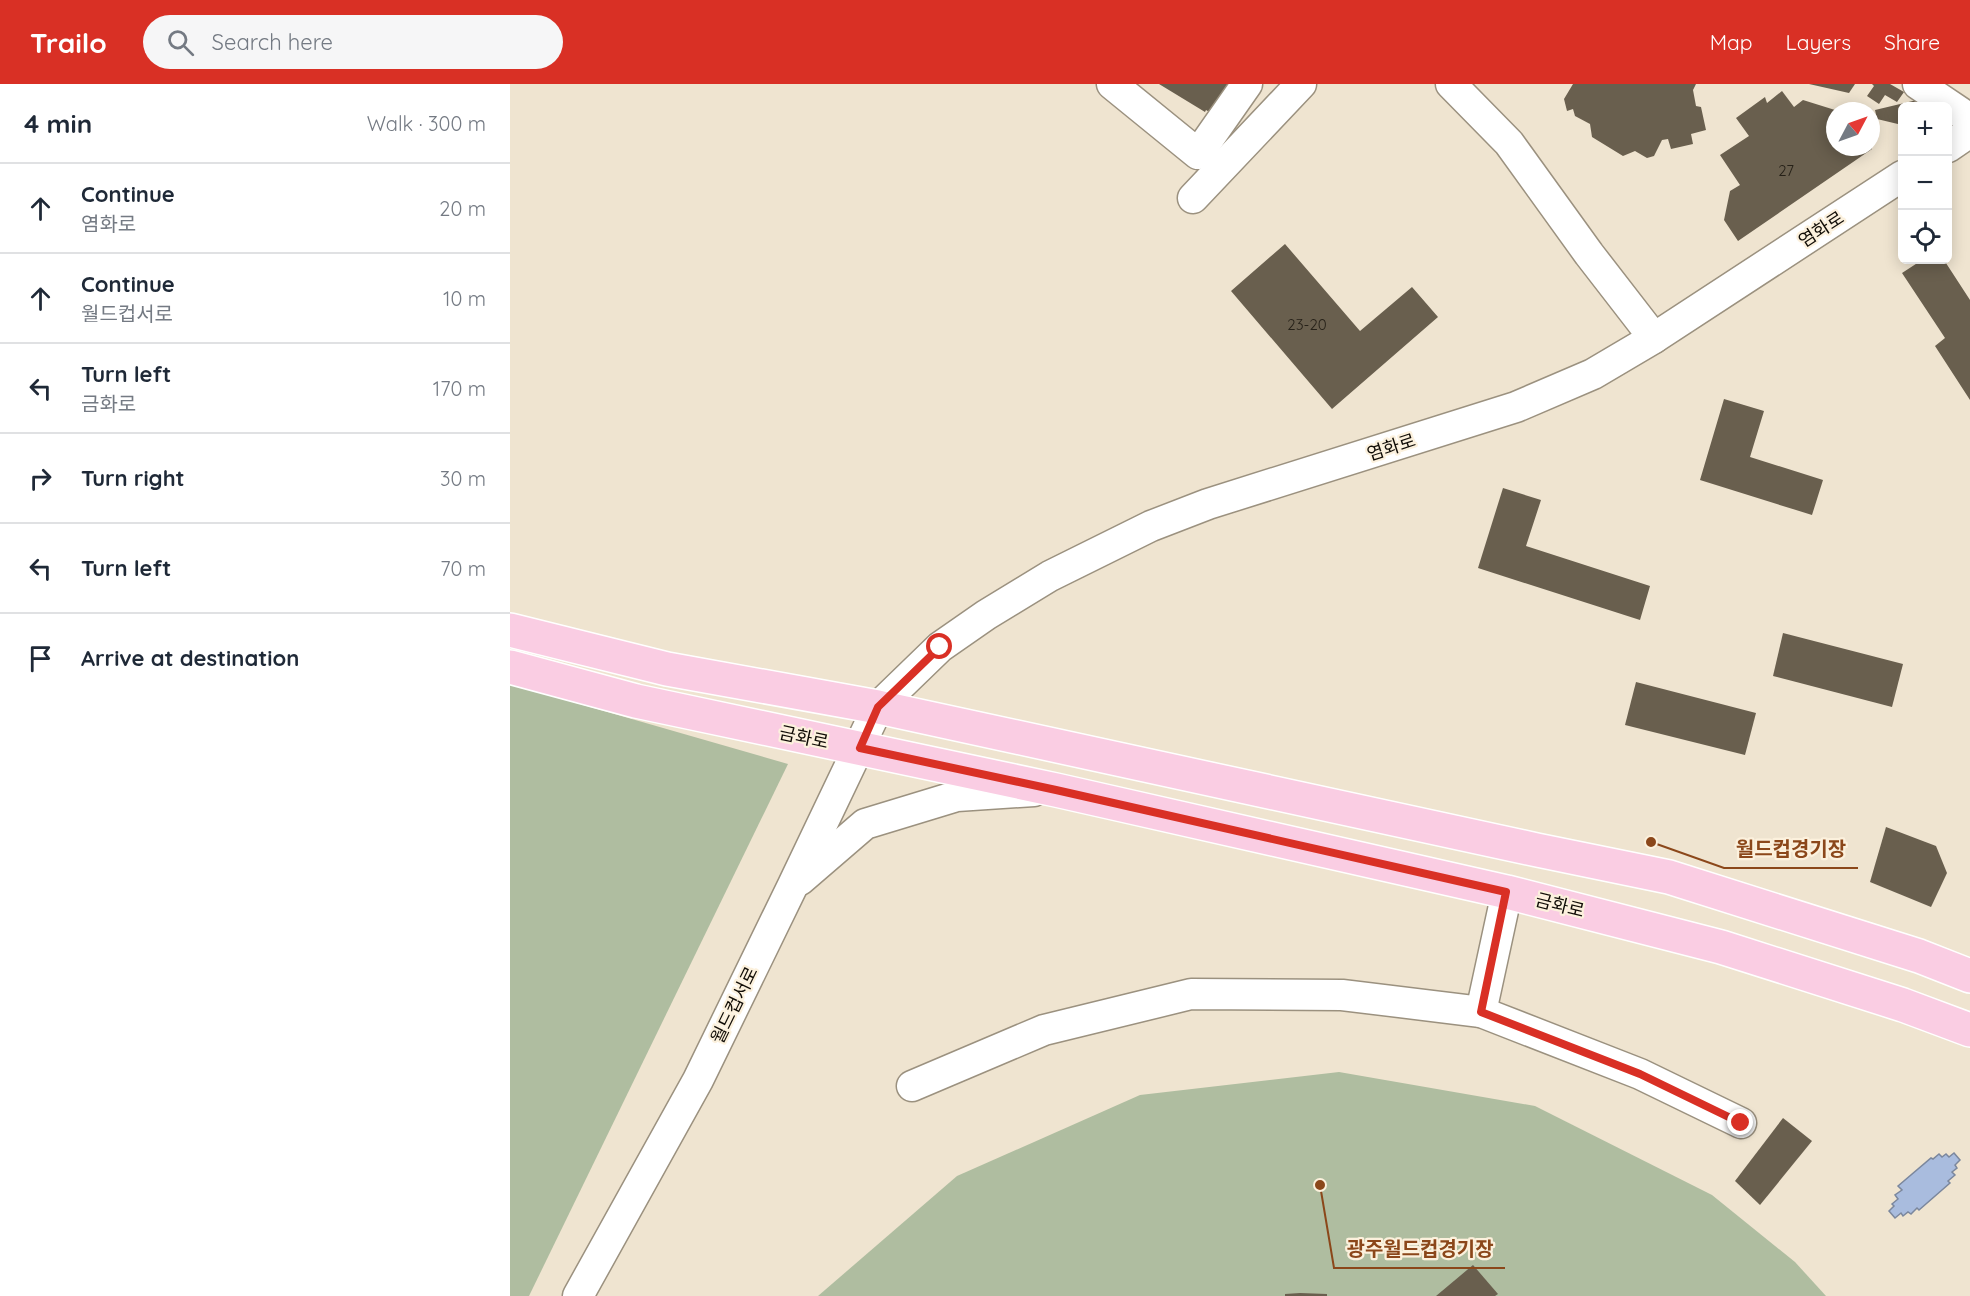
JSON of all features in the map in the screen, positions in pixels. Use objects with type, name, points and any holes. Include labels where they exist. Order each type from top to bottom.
[{"type":"main road","points":[[510,630],[666,669],[878,707],[1525,848],[1669,877],[1919,956],[1970,976]]},
{"type":"main road","name":"금화로","points":[[510,667],[636,701],[1056,790],[1506,892],[1721,947],[1903,1005],[1970,1030]]},
{"type":"street","points":[[1113,84],[1198,154],[1247,84]]},
{"type":"street","points":[[1192,198],[1301,84]]},
{"type":"street","points":[[1451,84],[1509,143],[1589,254],[1654,338]]},
{"type":"street","points":[[1917,84],[1970,119]]},
{"type":"street","points":[[1952,144],[1970,132]]},
{"type":"street","name":"염화로","points":[[878,707],[940,647],[986,615],[1050,576],[1110,545],[1208,504],[1516,407],[1593,374],[1654,338],[1898,179]]},
{"type":"street","name":"월드컵서로","points":[[578,1296],[698,1080],[878,707]]},
{"type":"street","points":[[794,885],[865,824],[957,796],[1056,790]]},
{"type":"street","points":[[1481,1012],[1506,892]]},
{"type":"street","points":[[912,1086],[1044,1030],[1191,994],[1342,995],[1481,1012],[1640,1074],[1741,1123]]},
{"type":"green space","points":[[510,684],[788,764],[529,1296],[510,1296]]},
{"type":"green space","points":[[1339,1072],[1535,1106],[1712,1195],[1795,1262],[1826,1296],[818,1296],[957,1176],[1140,1095]]},
{"type":"water","points":[[1954,1153],[1960,1160],[1955,1165],[1957,1168],[1952,1172],[1955,1175],[1948,1181],[1950,1183],[1919,1210],[1917,1208],[1911,1214],[1908,1212],[1903,1216],[1901,1213],[1895,1218],[1889,1211],[1898,1199],[1895,1195],[1902,1190],[1898,1186],[1931,1158],[1939,1154],[1942,1157],[1946,1154],[1949,1157]]},
{"type":"building","points":[[1159,84],[1238,84],[1218,117],[1206,110],[1205,112]]},
{"type":"building","points":[[1573,84],[1696,84],[1693,90],[1696,106],[1701,107],[1706,130],[1691,134],[1693,144],[1671,149],[1668,139],[1662,140],[1654,156],[1647,158],[1635,151],[1623,156],[1592,137],[1590,124],[1575,116],[1573,109],[1567,111],[1564,99]]},
{"type":"building","points":[[1809,84],[1855,84],[1849,93]]},
{"type":"building","points":[[1872,84],[1890,84],[1904,92],[1897,102],[1885,95],[1880,102],[1876,102],[1867,96],[1874,86]]},
{"type":"building","points":[[1782,91],[1794,107],[1803,100],[1826,107],[1826,156],[1862,156],[1738,241],[1724,220],[1730,191],[1740,185],[1720,155],[1749,136],[1736,118],[1765,97],[1767,103]]},
{"type":"building","points":[[1898,105],[1898,124],[1880,120],[1880,109]]},
{"type":"building","points":[[1285,244],[1360,331],[1412,287],[1438,317],[1332,409],[1231,291]]},
{"type":"building","points":[[1916,264],[1947,264],[1970,300],[1970,400],[1935,346],[1945,338],[1902,273]]},
{"type":"building","points":[[1724,399],[1764,411],[1750,457],[1823,480],[1812,515],[1700,480]]},
{"type":"building","points":[[1503,488],[1541,500],[1526,546],[1650,586],[1640,620],[1478,568]]},
{"type":"building","points":[[1783,633],[1903,664],[1892,707],[1773,676]]},
{"type":"building","points":[[1636,682],[1756,713],[1745,755],[1625,725]]},
{"type":"building","points":[[1886,827],[1936,846],[1947,873],[1931,907],[1870,882]]},
{"type":"building","points":[[1783,1118],[1812,1141],[1760,1205],[1735,1181]]},
{"type":"building","points":[[1473,1265],[1498,1294],[1495,1296],[1436,1296]]},
{"type":"building","points":[[1285,1294],[1327,1294],[1327,1296],[1285,1296]]},
{"type":"place","name":"월드컵경기장","points":[[1651,842]]},
{"type":"place","name":"광주월드컵경기장","points":[[1320,1185]]},
{"type":"route","points":[[940,647],[878,707],[860,748],[1506,892],[1481,1012],[1640,1074],[1741,1123]]}]
